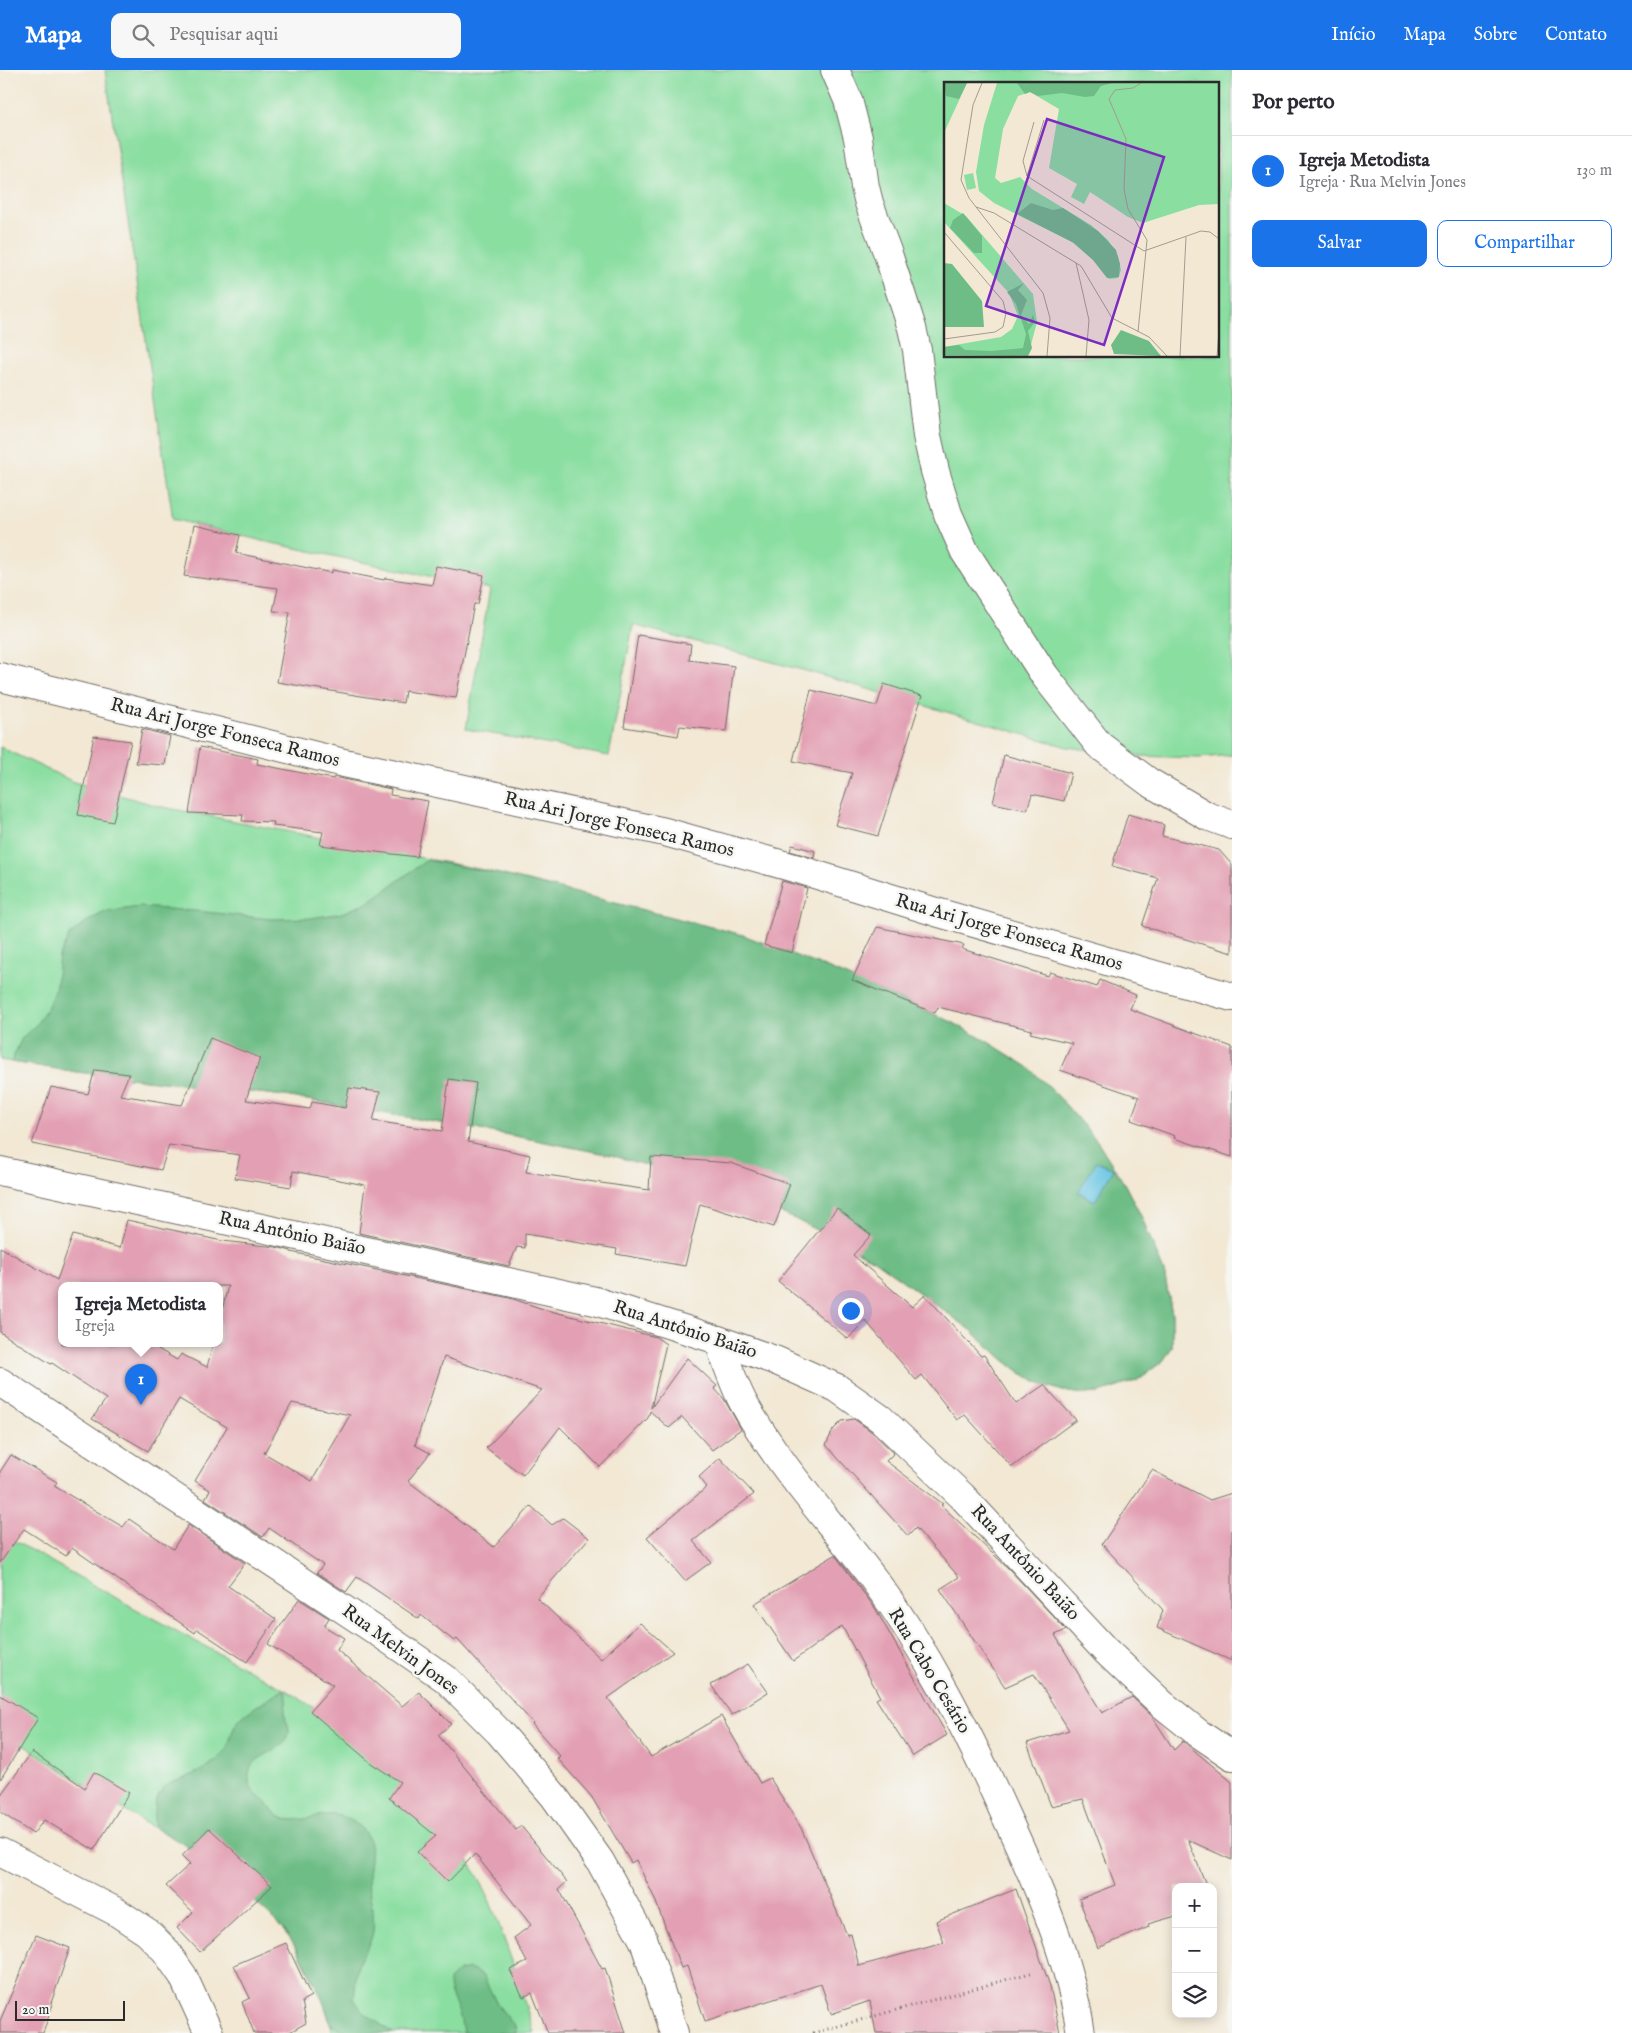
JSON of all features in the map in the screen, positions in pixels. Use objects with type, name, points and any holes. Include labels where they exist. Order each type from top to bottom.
[{"type":"street","points":[[835,70],[848,100],[858,138],[864,187],[912,328],[917,350],[927,436],[937,479],[948,514],[965,552],[1045,676],[1099,745],[1149,782],[1207,816],[1231,825]]},
{"type":"street","name":"Rua Ari Jorge Fonseca Ramos","points":[[0,677],[344,763],[665,832],[1232,997]]},
{"type":"street","name":"Rua Antônio Baião","points":[[0,1172],[595,1301],[777,1361],[837,1388],[881,1419],[962,1496],[1106,1651],[1162,1704],[1198,1733],[1232,1756]]},
{"type":"street","name":"Rua Cabo Cesário","points":[[718,1340],[743,1401],[790,1475],[875,1582],[920,1649],[968,1736],[1018,1842],[1056,1934],[1081,2033]]},
{"type":"street","name":"Rua Melvin Jones","points":[[0,1382],[446,1679],[499,1732],[554,1796],[600,1861],[644,1941],[674,2033]]},
{"type":"street","points":[[0,1852],[115,1911],[147,1932],[165,1950],[183,1976],[209,2033]]},
{"type":"path","points":[[813,2033],[1064,1963]]},
{"type":"green space","points":[[105,70],[1232,70],[1232,755],[1199,758],[1137,756],[1067,747],[806,671],[633,625],[609,756],[466,729],[490,589],[267,542],[173,519]]},
{"type":"green space","points":[[0,747],[74,782],[158,806],[484,870],[743,935],[832,970],[952,1022],[1028,1067],[1057,1095],[1098,1142],[1125,1185],[1142,1218],[1164,1272],[1172,1314],[1172,1347],[1163,1361],[1136,1381],[1099,1393],[1083,1394],[1063,1391],[1044,1385],[1021,1373],[971,1330],[874,1260],[795,1219],[725,1189],[643,1163],[515,1136],[285,1096],[77,1072],[0,1060]]},
{"type":"green space","points":[[427,860],[495,873],[743,935],[832,970],[952,1022],[1028,1067],[1057,1095],[1098,1142],[1125,1185],[1142,1218],[1164,1272],[1172,1314],[1172,1347],[1163,1361],[1136,1381],[1099,1393],[1083,1394],[1063,1391],[1044,1385],[1021,1373],[971,1330],[874,1260],[795,1219],[725,1189],[611,1155],[515,1136],[285,1096],[77,1072],[11,1062],[22,1038],[36,1025],[48,1006],[56,986],[59,956],[69,936],[86,922],[105,912],[139,907],[271,919],[311,918],[342,913],[367,903]]},
{"type":"green space","points":[[0,1533],[284,1689],[354,1733],[442,1818],[482,1883],[512,1961],[534,2033],[333,2033],[323,2000],[294,1943],[272,1917],[212,1863],[177,1839],[143,1822],[0,1730]]},
{"type":"green space","points":[[284,1689],[287,1701],[285,1717],[289,1733],[281,1746],[253,1764],[249,1772],[249,1782],[255,1793],[282,1818],[294,1820],[337,1815],[355,1823],[369,1840],[371,1849],[368,1878],[374,1924],[371,1940],[358,1965],[354,1999],[362,2011],[393,2033],[351,2033],[332,2026],[305,1962],[279,1925],[251,1898],[194,1851],[155,1828],[155,1805],[163,1788],[200,1771],[220,1757],[226,1749],[233,1730],[239,1721],[250,1711]]},
{"type":"green space","points":[[470,1969],[483,1976],[497,2004],[515,2027],[516,2033],[463,2033],[449,1980],[459,1971]]},
{"type":"water","points":[[1096,1162],[1114,1169],[1095,1201],[1078,1192]]},
{"type":"building","points":[[194,525],[240,535],[236,553],[332,573],[332,570],[384,580],[385,578],[432,585],[436,566],[484,575],[478,604],[474,604],[456,698],[405,691],[403,703],[277,682],[290,612],[273,611],[278,588],[184,576]]},
{"type":"building","points":[[638,635],[691,644],[689,660],[734,666],[726,731],[680,726],[678,736],[624,727]]},
{"type":"building","points":[[884,684],[922,696],[878,836],[835,825],[852,773],[793,761],[811,690],[877,706]]},
{"type":"building","points":[[142,729],[170,736],[165,765],[136,763]]},
{"type":"building","points":[[94,736],[131,741],[113,822],[78,815]]},
{"type":"building","points":[[200,747],[258,759],[257,764],[391,789],[390,795],[428,801],[417,857],[320,845],[323,832],[273,826],[274,822],[242,821],[243,815],[189,813]]},
{"type":"building","points":[[1004,755],[1071,773],[1064,801],[1032,794],[1027,810],[993,803]]},
{"type":"building","points":[[1128,814],[1164,825],[1162,836],[1219,850],[1232,865],[1232,953],[1142,926],[1158,878],[1112,866]]},
{"type":"building","points":[[792,845],[815,851],[814,858],[790,851]]},
{"type":"building","points":[[782,881],[807,888],[792,953],[764,945]]},
{"type":"building","points":[[877,927],[964,945],[962,949],[1048,976],[1050,972],[1097,987],[1100,980],[1136,995],[1130,1009],[1232,1047],[1232,1157],[1174,1138],[1175,1136],[1131,1120],[1139,1097],[1060,1070],[1072,1043],[1030,1033],[1032,1030],[938,1007],[935,1013],[852,980]]},
{"type":"building","points":[[210,1038],[260,1058],[246,1100],[310,1109],[312,1102],[345,1108],[349,1088],[380,1092],[373,1121],[442,1131],[449,1079],[476,1083],[468,1142],[530,1155],[526,1172],[649,1190],[651,1157],[731,1163],[790,1184],[774,1227],[700,1204],[685,1266],[616,1254],[617,1249],[525,1234],[525,1248],[517,1247],[509,1266],[359,1233],[365,1185],[293,1171],[291,1187],[235,1178],[240,1155],[169,1145],[161,1170],[32,1144],[51,1087],[88,1094],[95,1070],[129,1074],[120,1095],[182,1105]]},
{"type":"building","points":[[837,1208],[871,1235],[853,1255],[912,1307],[925,1295],[981,1356],[984,1355],[1016,1404],[1044,1385],[1076,1420],[1012,1467],[965,1415],[957,1420],[922,1375],[916,1380],[865,1320],[848,1339],[778,1281]]},
{"type":"building","points":[[127,1220],[222,1241],[276,1247],[291,1252],[510,1298],[546,1310],[656,1337],[666,1344],[651,1408],[687,1358],[717,1386],[714,1388],[724,1399],[741,1429],[712,1450],[682,1417],[669,1428],[650,1411],[648,1418],[600,1467],[560,1427],[523,1475],[486,1448],[542,1390],[444,1357],[415,1445],[430,1453],[408,1481],[494,1547],[531,1506],[552,1525],[563,1518],[589,1538],[537,1598],[601,1659],[640,1623],[673,1652],[608,1698],[651,1757],[721,1716],[760,1783],[770,1778],[801,1828],[847,1935],[851,1934],[859,1966],[944,1943],[936,1921],[1016,1889],[1050,1986],[1060,2033],[876,2033],[870,2001],[831,2014],[821,1984],[705,2021],[687,1966],[681,1968],[654,1897],[636,1860],[631,1863],[591,1796],[557,1758],[560,1756],[533,1723],[457,1639],[454,1641],[421,1615],[419,1619],[357,1577],[346,1592],[317,1573],[323,1565],[269,1528],[263,1537],[205,1499],[210,1490],[195,1481],[227,1427],[179,1399],[148,1451],[92,1419],[106,1399],[52,1363],[0,1332],[0,1247],[57,1280],[73,1235],[120,1248]],"holes":[[[292,1403],[350,1415],[312,1481],[264,1453]]]},
{"type":"building","points":[[854,1419],[871,1431],[894,1453],[886,1461],[943,1504],[941,1505],[1010,1570],[1066,1630],[1055,1635],[1102,1713],[1132,1697],[1152,1716],[1174,1750],[1183,1741],[1232,1782],[1232,1860],[1188,1840],[1205,1883],[1172,1883],[1172,1917],[1148,1924],[1149,1927],[1098,1948],[1079,1899],[1115,1885],[1083,1799],[1051,1806],[1027,1743],[1069,1730],[1034,1674],[1005,1687],[940,1589],[959,1577],[916,1528],[908,1536],[826,1445],[833,1430],[842,1421]]},
{"type":"building","points":[[11,1455],[57,1482],[54,1486],[123,1527],[129,1519],[173,1549],[188,1525],[245,1563],[228,1586],[276,1619],[247,1662],[197,1629],[195,1633],[72,1548],[66,1556],[24,1529],[0,1563],[0,1472]]},
{"type":"building","points":[[720,1458],[754,1494],[693,1541],[711,1562],[685,1581],[647,1537],[707,1487],[699,1477]]},
{"type":"building","points":[[1152,1470],[1210,1500],[1232,1493],[1232,1661],[1157,1628],[1163,1610],[1102,1544]]},
{"type":"building","points":[[835,1555],[875,1608],[947,1735],[913,1756],[876,1699],[880,1697],[842,1626],[793,1661],[754,1604]]},
{"type":"building","points":[[299,1599],[329,1618],[324,1626],[344,1638],[337,1650],[402,1706],[419,1692],[451,1724],[438,1735],[516,1830],[521,1826],[567,1882],[559,1889],[602,1969],[605,1968],[626,2033],[548,2033],[532,1993],[523,1997],[510,1970],[527,1962],[514,1938],[531,1925],[475,1854],[448,1882],[417,1852],[436,1836],[389,1798],[400,1782],[371,1763],[310,1711],[333,1685],[268,1644]]},
{"type":"building","points":[[748,1664],[768,1692],[732,1715],[711,1685]]},
{"type":"building","points":[[0,1695],[38,1718],[0,1780]]},
{"type":"building","points":[[32,1752],[85,1788],[94,1772],[129,1793],[94,1850],[44,1820],[33,1834],[0,1812],[0,1796]]},
{"type":"building","points":[[209,1828],[272,1886],[200,1952],[177,1928],[193,1912],[166,1886],[190,1864],[182,1856]]},
{"type":"building","points":[[36,1935],[70,1948],[43,2033],[0,2033],[0,2021]]},
{"type":"building","points":[[286,1943],[311,1996],[302,2001],[306,2023],[288,2033],[254,2033],[242,2002],[250,1998],[234,1965]]},
{"type":"place","name":"Igreja Metodista","points":[[141,1405]]}]
